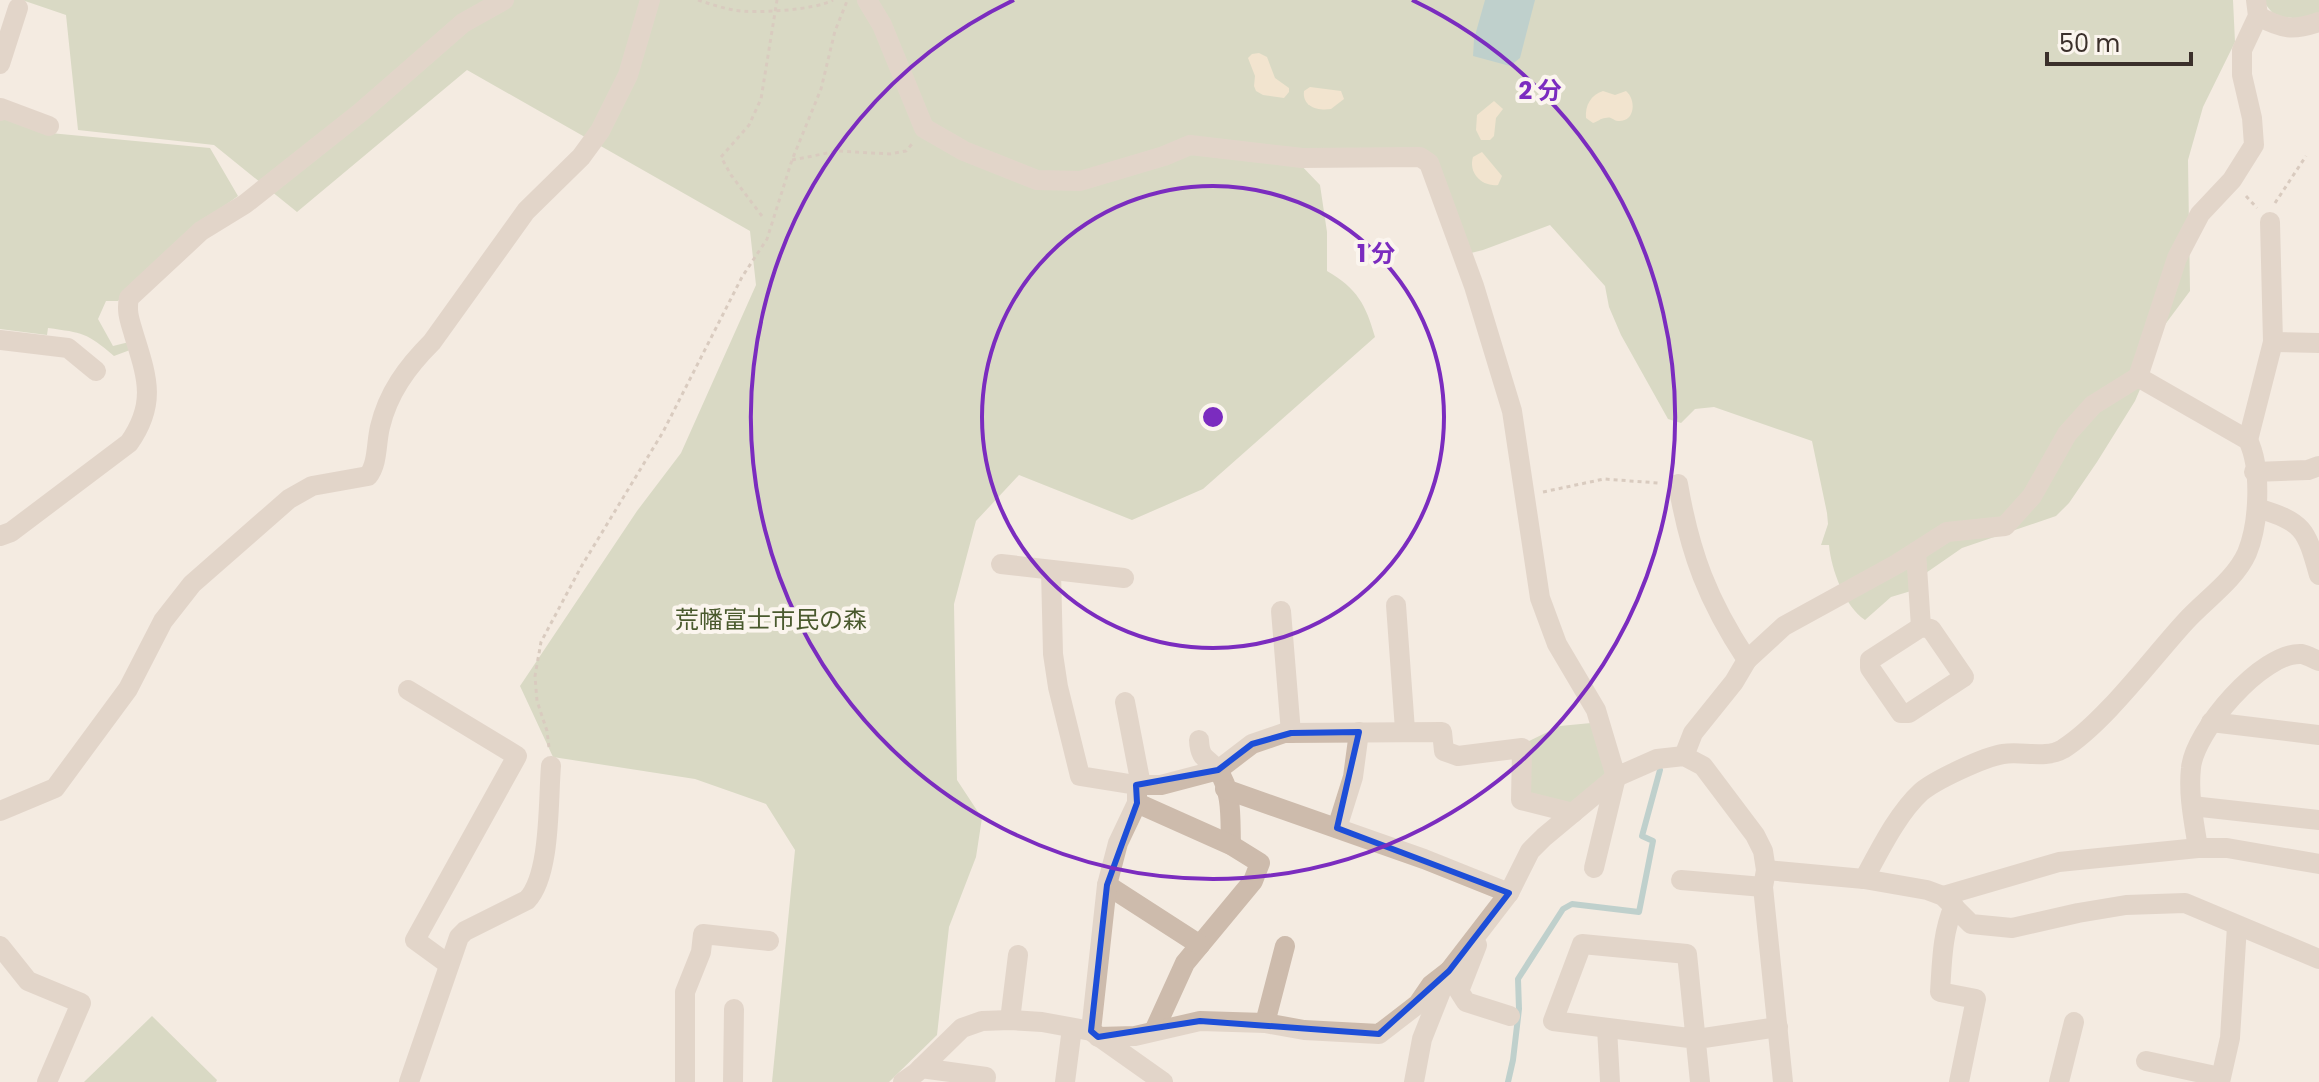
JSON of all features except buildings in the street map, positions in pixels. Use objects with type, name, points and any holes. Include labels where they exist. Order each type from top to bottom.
[{"type":"street","points":[[0,536],[11,532],[129,443],[138,430],[144,417],[147,372],[127,310],[129,298],[201,231],[245,204],[361,112],[463,23],[504,0]]},
{"type":"street","points":[[0,811],[55,788],[128,689],[163,621],[192,584],[289,499],[312,486],[368,476],[373,470],[380,427],[395,385],[413,360],[432,342],[526,211],[581,157],[600,131],[628,75],[650,0]]},
{"type":"street","points":[[867,0],[882,25],[924,128],[964,151],[1037,180],[1080,181],[1190,145],[1302,158],[1420,157],[1429,163],[1463,255],[1512,411],[1540,598],[1557,644],[1596,710],[1616,777],[1594,868]]},
{"type":"street","points":[[0,64],[18,8]]},
{"type":"street","points":[[1684,756],[1693,733],[1734,682],[1747,660],[1784,626],[1947,532],[2005,526],[2032,496],[2067,434],[2093,405],[2138,377],[2177,258],[2200,214],[2232,180],[2254,145],[2252,118],[2242,75],[2242,50],[2257,8],[2272,23],[2296,30],[2319,22]]},
{"type":"street","points":[[0,111],[1,108],[49,126]]},
{"type":"street","points":[[2248,440],[2273,342],[2270,222]]},
{"type":"street","points":[[0,340],[68,348],[96,371]]},
{"type":"street","points":[[2273,342],[2319,343]]},
{"type":"street","points":[[1864,879],[1890,832],[1921,792],[1968,766],[2004,754],[2061,750],[2101,717],[2153,656],[2232,575],[2246,555],[2257,508],[2254,452],[2248,440],[2138,377]]},
{"type":"street","points":[[2254,472],[2308,470],[2319,466]]},
{"type":"street","points":[[1678,484],[1687,535],[1697,567],[1726,628],[1747,660]]},
{"type":"street","points":[[2257,508],[2298,524],[2311,546],[2319,575]]},
{"type":"street","points":[[1916,552],[1921,627]]},
{"type":"street","points":[[1001,564],[1124,578]]},
{"type":"street","points":[[1051,570],[1053,654],[1080,776],[1138,791],[1260,863],[1253,881],[1185,963],[1154,1031]]},
{"type":"street","points":[[1396,605],[1405,730]]},
{"type":"street","points":[[1281,611],[1291,733]]},
{"type":"street","points":[[1921,627],[1931,629],[1964,677],[1909,713],[1901,713],[1870,668],[1870,660],[1921,627]]},
{"type":"street","points":[[2198,848],[2192,806],[2191,765],[2211,722],[2238,688],[2272,663],[2300,654],[2319,661]]},
{"type":"street","points":[[408,690],[517,756],[415,940],[448,964]]},
{"type":"street","points":[[1065,1082],[1087,1032],[1107,885],[1118,843],[1138,791],[1125,702]]},
{"type":"street","points":[[2211,722],[2319,735]]},
{"type":"street","points":[[1138,791],[1161,785],[1222,779],[1252,744],[1284,733],[1405,730],[1442,732],[1444,751],[1458,756],[1522,748],[1521,800],[1573,813]]},
{"type":"street","points":[[1337,828],[1353,777],[1359,732]]},
{"type":"street","points":[[1199,740],[1203,758],[1222,779],[1337,828],[1509,893]]},
{"type":"street","points":[[903,1082],[962,1028],[982,1021],[1042,1022],[1087,1032],[1135,1036],[1200,1021],[1265,1023],[1304,1030],[1379,1034],[1418,1004],[1431,985],[1449,971],[1509,893],[1530,851],[1616,777],[1657,759],[1684,756],[1703,766],[1755,835],[1763,851],[1783,1082]]},
{"type":"street","points":[[409,1082],[459,937],[465,931],[527,900],[534,893],[545,845],[551,766]]},
{"type":"street","points":[[1222,779],[1230,806],[1231,845]]},
{"type":"street","points":[[2192,806],[2319,820]]},
{"type":"street","points":[[1948,901],[2059,862],[2198,848],[2227,848],[2319,864]]},
{"type":"street","points":[[1681,880],[1864,879],[1906,885],[1948,901],[1971,924],[2012,928],[2126,905],[2185,903],[2319,959]]},
{"type":"street","points":[[1107,885],[1200,945]]},
{"type":"street","points":[[1948,901],[1940,992],[1976,999],[1959,1082]]},
{"type":"street","points":[[1485,925],[1459,991],[1466,1002],[1510,1016]]},
{"type":"street","points":[[2146,1061],[2220,1080],[2230,1038],[2237,926]]},
{"type":"street","points":[[685,1082],[685,992],[701,952],[703,934],[769,941]]},
{"type":"street","points":[[1700,1082],[1697,1039],[1687,954],[1582,944],[1553,1021],[1697,1039],[1778,1027]]},
{"type":"street","points":[[0,946],[28,981],[81,1003],[47,1082]]},
{"type":"street","points":[[1265,1023],[1285,946]]},
{"type":"street","points":[[1010,1020],[1018,955]]},
{"type":"street","points":[[1414,1082],[1422,1039],[1449,971]]},
{"type":"street","points":[[733,1082],[734,1009]]},
{"type":"street","points":[[2059,1082],[2074,1022]]},
{"type":"street","points":[[1607,1028],[1610,1082]]},
{"type":"street","points":[[1087,1032],[1154,1078]]},
{"type":"street","points":[[921,1068],[986,1077],[985,1082]]},
{"type":"path","points":[[698,0],[735,10],[807,7],[833,0]]},
{"type":"path","points":[[762,216],[721,157],[749,125],[761,99],[777,0]]},
{"type":"path","points":[[551,766],[547,731],[537,701],[535,676],[541,642],[581,567],[663,432],[742,277],[767,239],[792,160],[821,89],[835,31],[847,0]]},
{"type":"path","points":[[792,160],[838,151],[890,154],[906,151],[924,128]]},
{"type":"path","points":[[2270,222],[2276,198],[2306,156]]},
{"type":"path","points":[[2232,180],[2270,222]]},
{"type":"path","points":[[1525,496],[1604,479],[1678,484]]},
{"type":"highlighted area","points":[[1359,732],[1337,828],[1509,893],[1449,971],[1379,1034],[1200,1021],[1098,1037],[1091,1031],[1107,885],[1137,803],[1136,785],[1218,770],[1252,744],[1291,733]]},
{"type":"green space","name":"荒幡富士市民の森","points":[[22,0],[2233,0],[2235,42],[2203,107],[2188,160],[2190,291],[2158,334],[2135,401],[2097,462],[2069,503],[2056,516],[1962,548],[1923,575],[1911,591],[1891,597],[1865,620],[1851,606],[1840,587],[1829,545],[1821,545],[1828,524],[1812,441],[1714,407],[1695,409],[1681,423],[1668,419],[1621,335],[1609,307],[1605,286],[1550,225],[1463,255],[1429,164],[1297,161],[1320,185],[1327,232],[1327,271],[1359,298],[1375,337],[1203,489],[1132,520],[1019,475],[976,521],[954,604],[957,780],[982,818],[976,857],[949,927],[937,1035],[889,1082],[772,1082],[795,850],[766,804],[695,779],[553,757],[520,686],[637,511],[681,453],[756,285],[750,231],[467,70],[297,212],[214,145],[78,130],[66,15]]},
{"type":"green space","points":[[2262,0],[2319,0],[2319,21],[2275,16]]},
{"type":"green space","points":[[2,116],[50,133],[210,148],[238,196],[198,225],[118,301],[106,301],[98,319],[113,346],[129,342],[130,350],[114,356],[90,338],[69,331],[48,328],[47,335],[0,329]]},
{"type":"green space","points":[[1591,723],[1607,776],[1569,807],[1524,796],[1527,742],[1560,726]]},
{"type":"green space","points":[[152,1016],[216,1082],[84,1082]]},
{"type":"sand","points":[[1259,53],[1267,57],[1275,78],[1289,88],[1284,98],[1256,91],[1255,76],[1248,58]]},
{"type":"sand","points":[[1310,87],[1341,91],[1344,99],[1331,109],[1316,108],[1308,104],[1304,96],[1304,91]]},
{"type":"sand","points":[[1603,91],[1615,95],[1626,91],[1633,104],[1628,118],[1618,121],[1607,118],[1593,123],[1586,118],[1590,101]]},
{"type":"sand","points":[[1494,101],[1503,109],[1496,118],[1494,136],[1490,140],[1481,140],[1476,130],[1477,115]]},
{"type":"sand","points":[[1482,152],[1502,176],[1498,185],[1487,184],[1474,173],[1473,157]]},
{"type":"water","points":[[1485,0],[1535,0],[1520,58],[1510,66],[1473,56],[1474,39]]},
{"type":"waterway","points":[[1508,1082],[1519,1009],[1518,979],[1563,909],[1572,904],[1639,912],[1653,841],[1642,836],[1660,770]]}]
